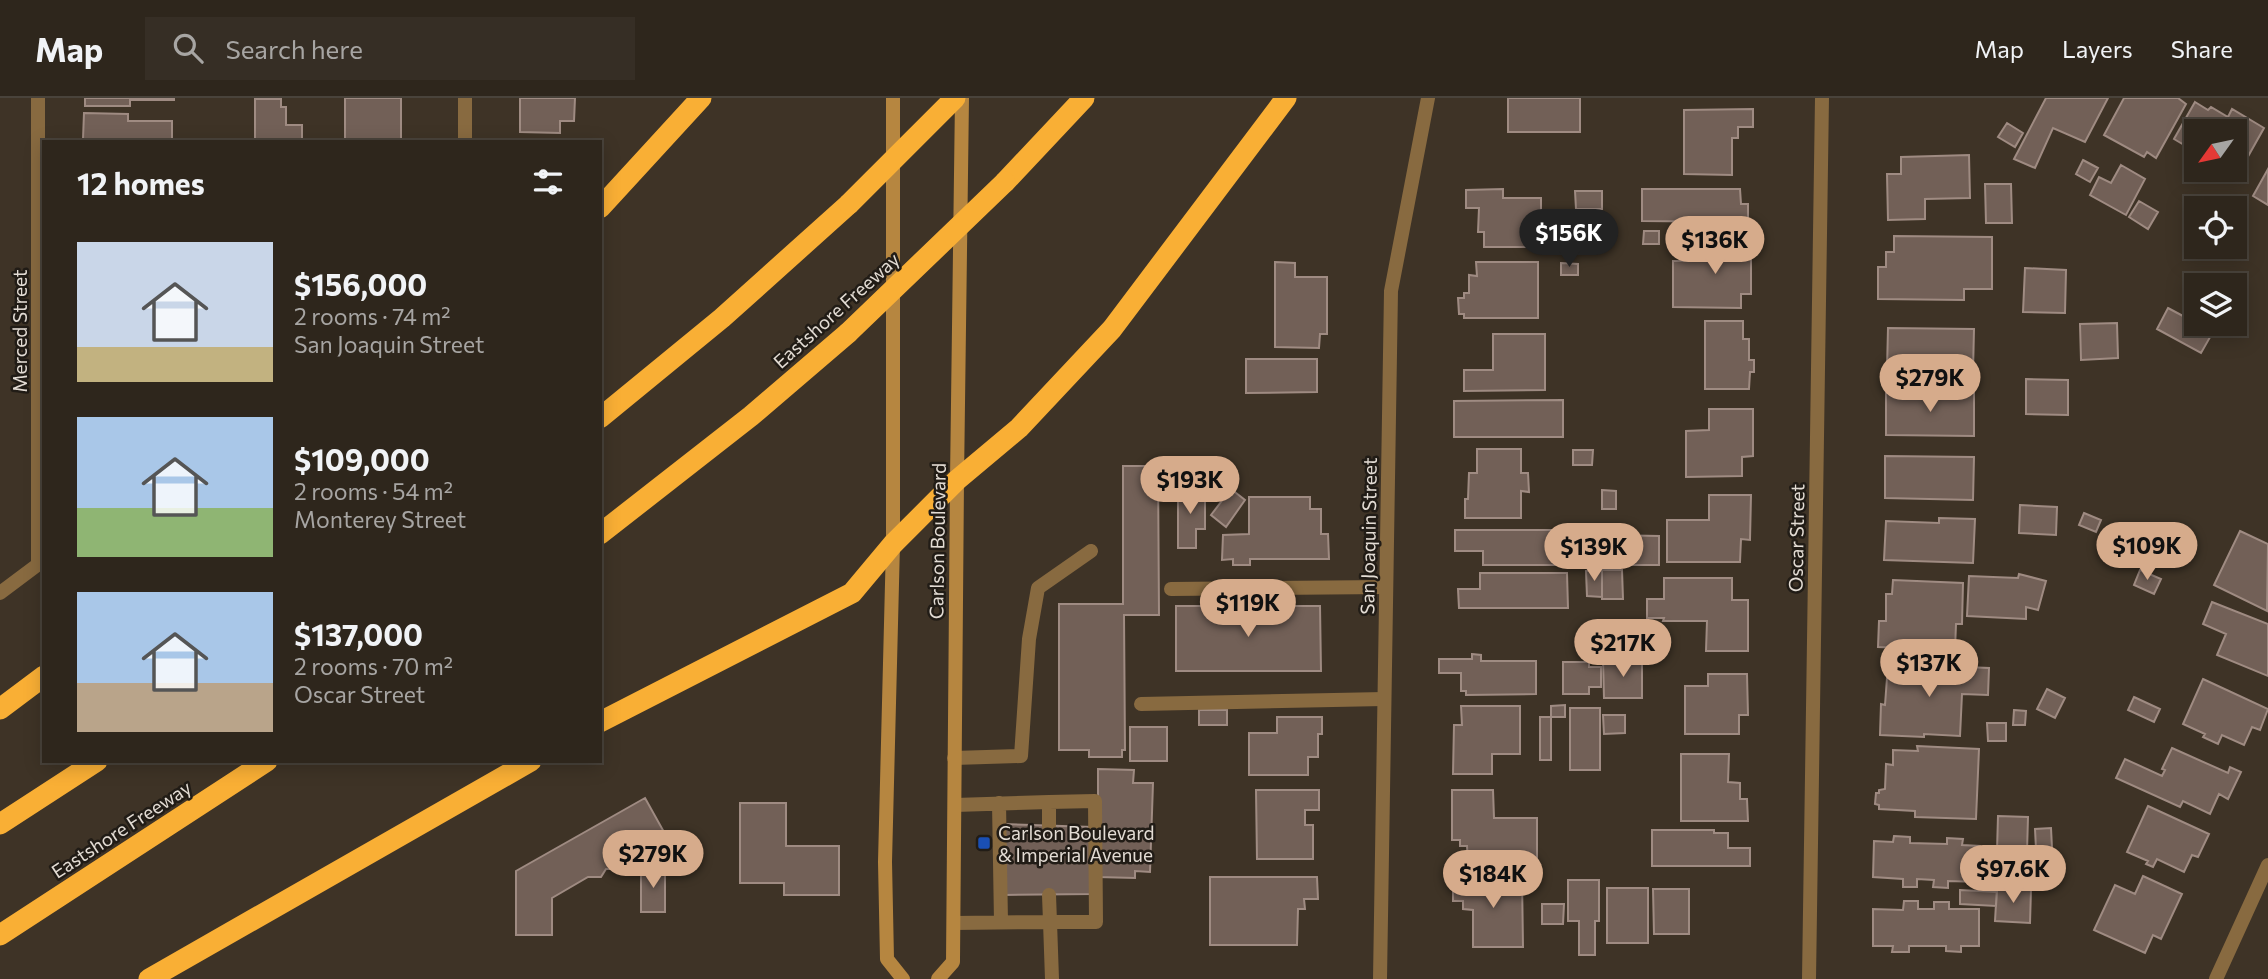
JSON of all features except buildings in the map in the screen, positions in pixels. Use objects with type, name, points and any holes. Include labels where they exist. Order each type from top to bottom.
[{"type":"highway","points":[[602,206],[701,98]]},
{"type":"highway","points":[[602,416],[722,318],[849,204],[955,98]]},
{"type":"highway","name":"Eastshore Freeway","points":[[602,532],[733,431],[848,332],[1005,182],[1084,98]]},
{"type":"highway","points":[[602,721],[852,593],[893,544],[957,480],[1019,428],[1112,329],[1286,98]]},
{"type":"highway","points":[[0,709],[42,678]]},
{"type":"highway","points":[[0,824],[94,763]]},
{"type":"highway","name":"Eastshore Freeway","points":[[0,935],[264,763]]},
{"type":"highway","points":[[149,979],[527,763]]},
{"type":"main road","points":[[893,98],[893,544],[885,862],[887,959],[903,979]]},
{"type":"main road","name":"Carlson Boulevard","points":[[937,979],[953,962],[962,98]]},
{"type":"street","name":"Merced Street","points":[[38,98],[41,562]]},
{"type":"street","points":[[465,98],[465,140]]},
{"type":"street","name":"San Joaquin Street","points":[[1380,979],[1391,291],[1428,98]]},
{"type":"street","name":"Oscar Street","points":[[1809,979],[1822,98]]},
{"type":"street","points":[[954,758],[1021,756],[1029,639],[1038,588],[1091,551]]},
{"type":"street","points":[[0,593],[41,562]]},
{"type":"street","points":[[1171,589],[1386,587]]},
{"type":"street","points":[[1141,704],[1384,699]]},
{"type":"street","points":[[954,923],[1096,922],[1095,801],[955,805]]},
{"type":"street","points":[[1049,802],[1049,825]]},
{"type":"street","points":[[999,803],[1001,922]]},
{"type":"street","points":[[2216,979],[2268,865]]},
{"type":"street","points":[[1049,895],[1052,979]]},
{"type":"place","name":"Carlson Boulevard & Imperial Avenue","points":[[984,843]]}]
